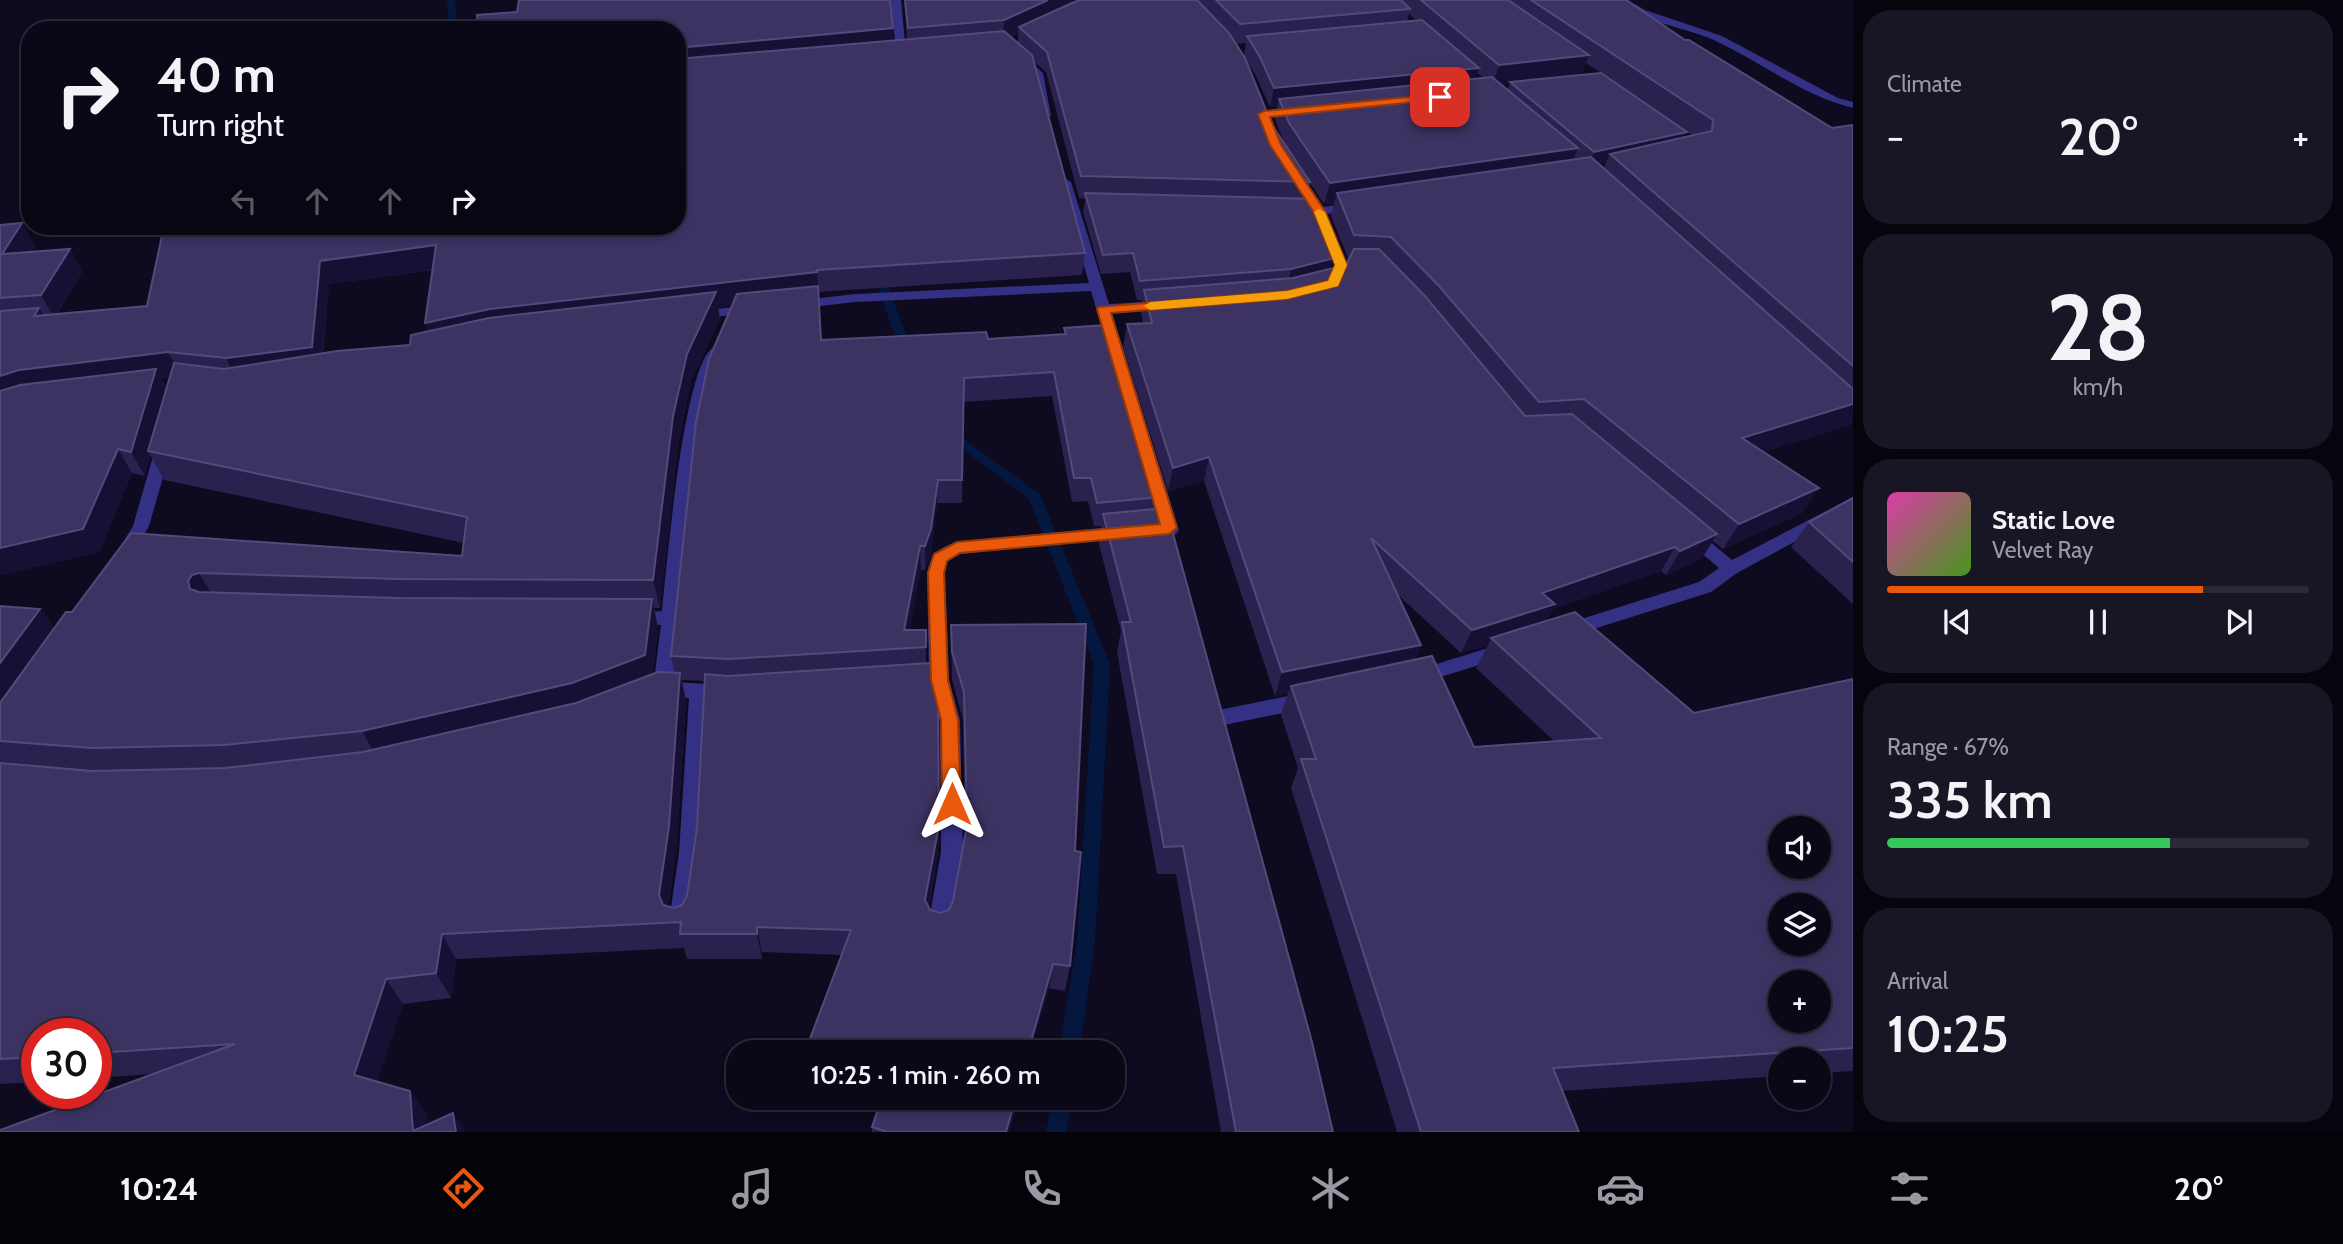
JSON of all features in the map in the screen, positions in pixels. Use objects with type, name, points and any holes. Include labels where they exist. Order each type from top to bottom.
[{"type":"street","points":[[895,0],[901,53]]},
{"type":"street","points":[[1620,0],[1641,12],[1718,38],[1835,100],[1853,105]]},
{"type":"street","points":[[1006,46],[1038,74],[1051,130]]},
{"type":"street","points":[[1263,113],[1317,109]]},
{"type":"street","points":[[1290,167],[1319,211],[1347,265],[1334,283],[1310,289]]},
{"type":"street","points":[[939,926],[952,838],[950,720],[939,680],[936,573],[939,558],[957,548],[1091,534],[1160,532],[1104,309],[1095,286],[1079,205],[1062,168]]},
{"type":"street","points":[[1292,211],[1319,211],[1373,204]]},
{"type":"street","points":[[677,318],[855,298],[1095,286]]},
{"type":"street","points":[[1104,309],[1182,303]]},
{"type":"street","points":[[663,689],[689,446],[702,382],[733,311]]},
{"type":"street","points":[[114,571],[141,526],[167,435]]},
{"type":"street","points":[[1551,635],[1705,587],[1731,569],[1853,503]]},
{"type":"street","points":[[1675,521],[1731,569]]},
{"type":"street","points":[[616,618],[671,618]]},
{"type":"street","points":[[1397,682],[1525,643]]},
{"type":"street","points":[[889,684],[939,680]]},
{"type":"street","points":[[641,698],[663,689],[746,692]]},
{"type":"street","points":[[680,921],[690,853],[699,691]]},
{"type":"street","points":[[1219,718],[1328,696]]},
{"type":"building","points":[[519,0],[890,0],[893,28],[686,47],[686,21],[477,21],[477,15],[517,12]]},
{"type":"building","points":[[905,0],[1048,0],[1004,20],[908,28]]},
{"type":"building","points":[[1080,0],[1197,0],[1229,33],[1245,58],[1272,125],[1310,182],[1081,176],[1047,52],[1019,27]]},
{"type":"building","points":[[1216,0],[1401,0],[1410,9],[1240,24]]},
{"type":"building","points":[[1421,0],[1508,0],[1589,55],[1499,65]]},
{"type":"building","points":[[1531,0],[1626,0],[1685,40],[1832,128],[1853,125],[1853,366],[1610,154],[1712,131],[1713,120]]},
{"type":"building","points":[[1422,20],[1479,68],[1274,88],[1247,36]]},
{"type":"building","points":[[1004,31],[1032,55],[1085,253],[817,270],[490,309],[425,323],[436,245],[320,261],[312,347],[226,358],[168,352],[19,370],[0,376],[0,311],[39,308],[34,316],[147,306],[162,235],[686,235],[686,58]]},
{"type":"building","points":[[1601,73],[1687,132],[1594,152],[1510,82]]},
{"type":"building","points":[[1492,77],[1578,148],[1330,183],[1289,123],[1279,99]]},
{"type":"building","points":[[1591,157],[1853,389],[1853,404],[1742,438],[1819,488],[1739,524],[1584,399],[1539,402],[1439,286],[1391,237],[1354,235],[1337,193]]},
{"type":"building","points":[[1085,193],[1317,199],[1336,246],[1331,259],[1291,269],[1140,281],[1133,253],[1103,255]]},
{"type":"building","points":[[21,223],[2,254],[70,249],[41,295],[0,298],[0,225]]},
{"type":"building","points":[[1354,249],[1379,249],[1425,296],[1525,416],[1572,414],[1717,534],[1680,551],[1675,547],[1542,593],[1555,604],[1472,630],[1371,538],[1421,645],[1282,672],[1209,457],[1173,468],[1127,324],[1152,323],[1144,290],[1293,278],[1346,265]]},
{"type":"building","points":[[818,286],[821,340],[986,332],[988,339],[1066,334],[1064,328],[1106,325],[1160,497],[1097,503],[1091,478],[1074,478],[1054,372],[964,378],[962,480],[938,480],[931,529],[925,546],[920,546],[904,630],[926,630],[926,647],[729,659],[671,656],[696,422],[709,359],[737,294]]},
{"type":"building","points":[[716,292],[687,354],[673,416],[653,580],[398,579],[199,573],[192,575],[188,581],[190,589],[199,592],[397,598],[652,599],[645,655],[572,683],[362,731],[224,745],[92,748],[0,741],[0,703],[66,612],[72,612],[131,533],[462,556],[467,517],[148,451],[174,363],[224,369],[337,351],[410,345],[411,335],[489,318]]},
{"type":"building","points":[[156,369],[131,452],[118,449],[83,529],[0,548],[0,391],[20,385]]},
{"type":"building","points":[[1853,498],[1853,562],[1809,522]]},
{"type":"building","points":[[1166,508],[1312,1042],[1333,1132],[1236,1132],[1183,846],[1164,847],[1122,622],[1131,622],[1103,514]]},
{"type":"building","points":[[0,606],[40,609],[0,663]]},
{"type":"building","points":[[1575,612],[1694,713],[1853,679],[1853,1048],[1768,1047],[1768,1054],[1553,1068],[1579,1132],[1421,1132],[1301,759],[1316,759],[1291,686],[1432,656],[1474,747],[1601,738],[1491,638]]},
{"type":"building","points":[[1086,624],[1075,851],[1081,852],[1070,966],[1053,964],[1031,1040],[810,1040],[851,930],[757,927],[757,934],[680,934],[681,922],[442,934],[436,973],[386,979],[354,1075],[410,1091],[413,1131],[453,1113],[456,1132],[0,1132],[57,1109],[112,1109],[112,1089],[235,1044],[112,1052],[112,1018],[21,1018],[21,1058],[0,1059],[0,763],[92,771],[225,768],[363,752],[576,703],[658,672],[680,673],[669,826],[659,895],[663,905],[674,908],[682,905],[687,896],[697,827],[705,674],[728,676],[930,663],[938,693],[939,825],[925,900],[930,910],[940,913],[949,910],[953,901],[967,825],[964,692],[952,652],[951,625]]},
{"type":"building","points":[[878,1110],[1012,1110],[1006,1132],[887,1132],[872,1127]]},
{"type":"waterway","points":[[451,0],[452,21]]},
{"type":"waterway","points":[[877,270],[907,353]]},
{"type":"waterway","points":[[947,431],[1035,497],[1102,664],[1086,942],[1071,1040]]},
{"type":"waterway","points":[[1056,1132],[1060,1110]]},
{"type":"slow traffic","points":[[1150,306],[1287,295],[1334,283],[1341,265],[1319,212]]},
{"type":"route","points":[[952,804],[950,720],[939,680],[936,573],[939,558],[957,548],[1169,528],[1104,309],[1287,295],[1334,283],[1341,265],[1319,211],[1276,145],[1264,114],[1440,97]]}]
